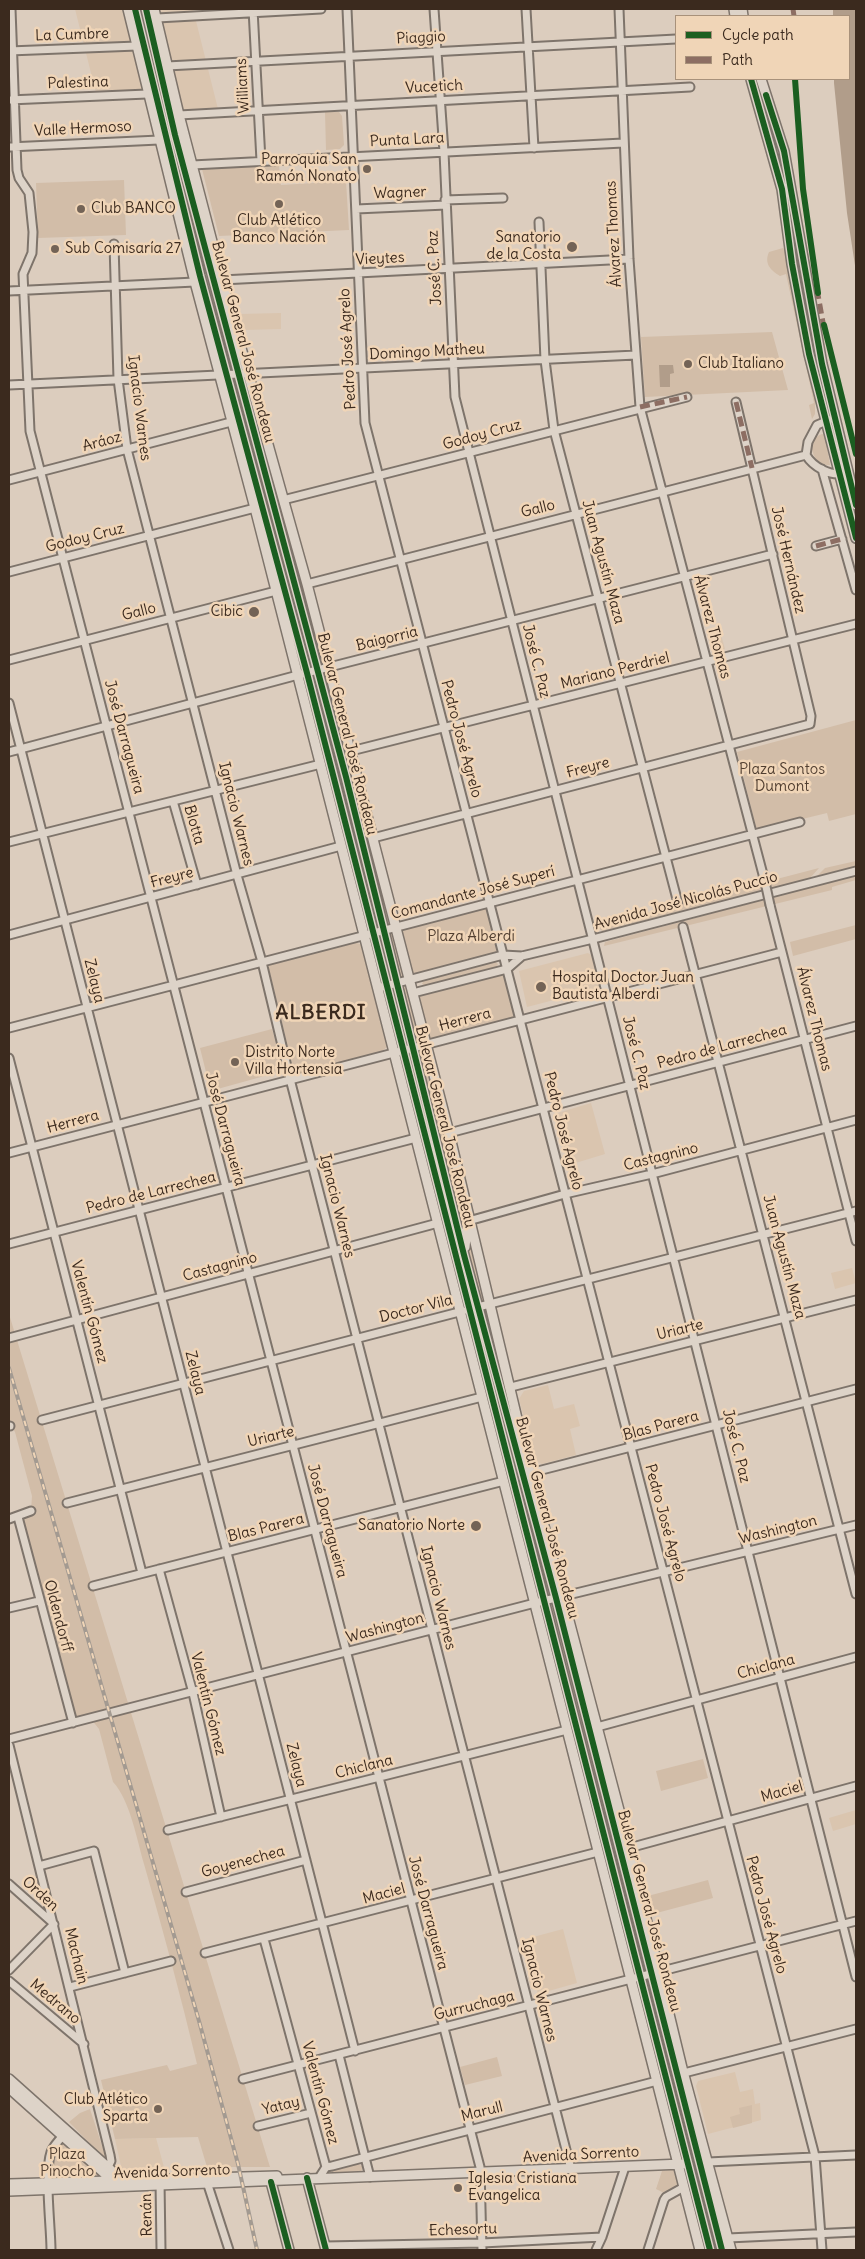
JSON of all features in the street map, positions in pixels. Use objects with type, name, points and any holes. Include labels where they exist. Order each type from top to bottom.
[{"type":"main road","name":"Bulevar General José Rondeau","points":[[128,9],[135,24],[197,279],[200,300],[276,560],[320,764],[346,864],[387,986],[469,1309],[508,1481],[604,1834],[657,2081],[700,2250]]},
{"type":"main road","name":"Bulevar General José Rondeau","points":[[135,9],[137,46],[147,94],[222,374],[232,422],[276,591],[302,674],[346,830],[368,934]]},
{"type":"main road","points":[[135,24],[153,16],[146,9]]},
{"type":"main road","name":"Bulevar General José Rondeau","points":[[153,16],[222,280],[307,584],[346,778],[383,930],[387,986]]},
{"type":"main road","name":"Bulevar General José Rondeau","points":[[153,16],[175,135],[264,472],[323,669],[344,726],[472,1220],[511,1387],[512,1402],[560,1598],[590,1736],[683,2070],[722,2250]]},
{"type":"main road","points":[[751,80],[782,189],[792,264],[806,336],[826,420],[843,474],[856,505]]},
{"type":"main road","points":[[760,80],[786,159],[822,364],[836,424],[843,474],[856,538]]},
{"type":"main road","points":[[175,98],[175,135]]},
{"type":"main road","points":[[259,413],[264,472]]},
{"type":"main road","points":[[272,576],[276,560]]},
{"type":"main road","points":[[344,726],[346,778]]},
{"type":"main road","points":[[346,830],[346,864]]},
{"type":"main road","name":"Bulevar General José Rondeau","points":[[403,1050],[416,1138],[444,1248],[502,1397],[589,1697],[629,1848],[683,2099],[731,2250]]},
{"type":"main road","name":"Bulevar General José Rondeau","points":[[403,1050],[464,1255],[469,1309],[482,1397],[508,1481],[511,1509],[540,1602],[567,1730],[598,1852],[662,2060],[710,2250]]},
{"type":"main road","points":[[443,1206],[444,1248]]},
{"type":"main road","points":[[464,1255],[469,1209]]},
{"type":"main road","points":[[500,1343],[502,1397]]},
{"type":"main road","points":[[589,1697],[590,1736]]},
{"type":"main road","points":[[603,1869],[604,1834]]},
{"type":"main road","points":[[662,2060],[662,2101]]},
{"type":"main road","points":[[683,2070],[683,2099]]},
{"type":"main road","points":[[9,2079],[107,2171],[118,2184]]},
{"type":"main road","points":[[9,2088],[63,2136],[107,2171]]},
{"type":"main road","name":"Avenida Sorrento","points":[[9,2184],[49,2186],[370,2177],[703,2162]]},
{"type":"main road","points":[[307,2178],[325,2248]]},
{"type":"main road","points":[[272,2179],[289,2250]]},
{"type":"main road","name":"Avenida Sorrento","points":[[9,2191],[49,2186]]},
{"type":"street","name":"José Darragueira","points":[[11,9],[12,146],[19,178],[29,193],[33,232],[32,253],[22,274],[30,431],[480,2167],[482,2247]]},
{"type":"street","points":[[153,16],[320,9]]},
{"type":"street","name":"Pedro José Agrelo","points":[[347,9],[365,423],[815,2156],[822,2250]]},
{"type":"street","name":"José C. Paz","points":[[434,9],[444,152],[455,397],[856,1977]]},
{"type":"street","points":[[526,9],[534,148]]},
{"type":"street","name":"Álvarez Thomas","points":[[619,9],[629,260],[640,407],[753,834],[827,1128],[853,1212],[856,1241]]},
{"type":"street","name":"Williams","points":[[253,11],[261,161]]},
{"type":"street","name":"Piaggio","points":[[167,66],[675,39]]},
{"type":"street","name":"La Cumbre","points":[[11,51],[137,46]]},
{"type":"street","name":"Vucetich","points":[[179,115],[690,87]]},
{"type":"street","name":"Palestina","points":[[12,100],[147,94]]},
{"type":"street","name":"Valle Hermoso","points":[[12,146],[159,140]]},
{"type":"street","name":"Punta Lara","points":[[192,164],[623,143]]},
{"type":"street","name":"Wagner","points":[[356,209],[503,198]]},
{"type":"street","name":"Juan Agustín Maza","points":[[539,222],[545,360],[554,430],[678,903]]},
{"type":"street","name":"Ignacio Warnes","points":[[114,244],[118,379],[127,449],[237,875],[262,962],[312,1166],[571,2169]]},
{"type":"street","name":"Vieytes","points":[[222,280],[629,260]]},
{"type":"street","points":[[9,291],[115,286],[197,279]]},
{"type":"street","name":"Domingo Matheu","points":[[9,384],[636,355]]},
{"type":"street","name":"Godoy Cruz","points":[[283,500],[640,407],[687,397]]},
{"type":"street","name":"José Hernández","points":[[736,402],[812,716],[810,724]]},
{"type":"street","points":[[836,424],[826,420],[817,425],[808,442],[806,455],[809,460],[822,469],[843,474]]},
{"type":"street","name":"Aráoz","points":[[9,480],[232,422]]},
{"type":"street","name":"Gallo","points":[[307,584],[806,455]]},
{"type":"street","points":[[822,469],[856,590]]},
{"type":"street","name":"Godoy Cruz","points":[[9,572],[255,508]]},
{"type":"street","points":[[816,546],[842,539]]},
{"type":"street","name":"Baigorria","points":[[9,752],[302,674],[773,554]]},
{"type":"street","name":"Gallo","points":[[9,660],[276,591]]},
{"type":"street","name":"Mariano Perdriel","points":[[351,752],[856,624]]},
{"type":"street","name":"Zelaya","points":[[9,703],[355,2050]]},
{"type":"street","name":"Freyre","points":[[373,838],[810,724]]},
{"type":"street","points":[[9,842],[320,764]]},
{"type":"street","name":"Blotta","points":[[173,802],[197,885]]},
{"type":"street","name":"Comandante José Superí","points":[[9,1028],[800,822]]},
{"type":"street","name":"Freyre","points":[[9,935],[342,846]]},
{"type":"street","name":"Avenida José Nicolás Puccio","points":[[387,986],[503,955],[522,956],[592,939],[856,871]]},
{"type":"street","name":"Juan Agustín Maza","points":[[684,928],[808,1402],[856,1594]]},
{"type":"street","name":"Herrera","points":[[9,1153],[782,952]]},
{"type":"street","name":"Avenida José Nicolás Puccio","points":[[413,993],[507,969],[522,956]]},
{"type":"street","name":"Pedro de Larrechea","points":[[449,1133],[856,1026]]},
{"type":"street","name":"Valentín Gómez","points":[[9,1058],[142,1573]]},
{"type":"street","name":"Castagnino","points":[[472,1220],[565,1194],[652,1174],[856,1120]]},
{"type":"street","name":"Pedro de Larrechea","points":[[9,1244],[416,1138]]},
{"type":"street","name":"Doctor Vila","points":[[42,1420],[853,1212]]},
{"type":"street","name":"Castagnino","points":[[9,1338],[438,1223]]},
{"type":"street","name":"Uriarte","points":[[511,1387],[856,1300]]},
{"type":"street","name":"Blas Parera","points":[[530,1474],[856,1389]]},
{"type":"street","name":"Uriarte","points":[[67,1503],[482,1397]]},
{"type":"street","name":"Blas Parera","points":[[93,1586],[508,1481]]},
{"type":"street","points":[[9,1519],[31,1511]]},
{"type":"street","name":"Oldendorff","points":[[18,1517],[73,1723]]},
{"type":"street","name":"Washington","points":[[9,1739],[540,1602],[856,1525]]},
{"type":"street","name":"Valentín Gómez","points":[[159,1569],[222,1817]]},
{"type":"street","points":[[9,1608],[39,1600]]},
{"type":"street","name":"Chiclana","points":[[597,1727],[856,1657]]},
{"type":"street","name":"Chiclana","points":[[168,1830],[567,1730]]},
{"type":"street","name":"Machain","points":[[9,1745],[110,2155],[107,2171]]},
{"type":"street","name":"Maciel","points":[[629,1848],[856,1786]]},
{"type":"street","points":[[39,1866],[94,1851],[125,1973]]},
{"type":"street","name":"Maciel","points":[[205,1953],[598,1852]]},
{"type":"street","name":"Goyenechea","points":[[186,1892],[306,1860]]},
{"type":"street","name":"Orden","points":[[9,1884],[54,1924]]},
{"type":"street","name":"Gurruchaga","points":[[243,2079],[856,1921]]},
{"type":"street","points":[[9,1970],[54,1924]]},
{"type":"street","name":"Valentín Gómez","points":[[264,1939],[326,2167]]},
{"type":"street","points":[[70,1987],[171,1961]]},
{"type":"street","name":"Medrano","points":[[9,1980],[84,2044]]},
{"type":"street","points":[[683,2070],[787,2048],[856,2030]]},
{"type":"street","points":[[339,2055],[370,2177]]},
{"type":"street","name":"Marull","points":[[326,2167],[657,2081]]},
{"type":"street","name":"Yatay","points":[[258,2126],[311,2113]]},
{"type":"street","points":[[52,2250],[49,2186],[51,2153],[55,2144],[63,2136]]},
{"type":"street","name":"Avenida Sorrento","points":[[703,2162],[856,2155]]},
{"type":"street","points":[[319,2178],[326,2167]]},
{"type":"street","points":[[596,2250],[625,2167]]},
{"type":"street","points":[[206,2181],[229,2250]]},
{"type":"street","name":"Renán","points":[[160,2182],[161,2250]]},
{"type":"street","points":[[648,2250],[666,2196],[684,2187]]},
{"type":"street","points":[[728,2238],[856,2232]]},
{"type":"street","name":"Echesortu","points":[[325,2248],[482,2247],[602,2237]]},
{"type":"shaded area","points":[[75,9],[193,9],[219,113],[179,115],[147,94],[96,93]]},
{"type":"shaded area","points":[[833,9],[856,9],[856,272],[847,213],[834,83],[834,80],[850,80],[850,15],[833,15]]},
{"type":"shaded area","points":[[281,313],[281,329],[244,330],[239,314]]},
{"type":"shaded area","points":[[659,365],[673,365],[674,373],[670,374],[670,387],[660,387]]},
{"type":"shaded area","points":[[720,631],[725,649],[712,652],[707,634]]},
{"type":"shaded area","points":[[588,953],[591,955],[600,988],[527,1007],[519,971]]},
{"type":"shaded area","points":[[591,1103],[605,1154],[569,1165],[554,1114]]},
{"type":"shaded area","points":[[852,1268],[856,1283],[835,1289],[831,1273]]},
{"type":"shaded area","points":[[548,1385],[554,1409],[574,1404],[580,1426],[570,1429],[576,1455],[542,1464],[535,1461],[519,1399],[524,1391]]},
{"type":"shaded area","points":[[856,1810],[856,1824],[833,1831],[829,1818]]},
{"type":"shaded area","points":[[563,1929],[577,1983],[538,1994],[536,1988],[531,1989],[528,1978],[532,1976],[522,1940]]},
{"type":"shaded area","points":[[735,2072],[740,2092],[753,2089],[755,2104],[760,2103],[761,2120],[708,2134],[696,2086],[698,2081]]},
{"type":"shaded area","points":[[156,2138],[165,2171],[122,2171],[115,2139]]},
{"type":"green space","points":[[128,9],[154,9],[413,993],[507,969],[521,1020],[426,1044],[731,2250],[700,2250]]},
{"type":"green space","points":[[325,112],[339,112],[342,116],[344,145],[340,149],[326,150]]},
{"type":"green space","name":"Club Atlético Banco Nación","points":[[279,165],[281,185],[346,181],[349,230],[219,236],[202,169]]},
{"type":"green space","name":"Club BANCO","points":[[124,180],[126,235],[38,238],[36,183]]},
{"type":"green space","points":[[783,248],[785,250],[815,398],[815,414],[812,419],[809,405],[814,403],[786,274],[780,276],[773,271],[767,260],[769,252]]},
{"type":"green space","name":"Club Italiano","points":[[772,332],[788,390],[645,397],[641,337]]},
{"type":"green space","points":[[822,434],[825,435],[830,465],[819,462],[813,452],[813,442],[816,437]]},
{"type":"green space","name":"Plaza Santos Dumont","points":[[856,720],[856,814],[829,821],[827,813],[761,829],[756,827],[737,752]]},
{"type":"green space","points":[[856,861],[856,866],[817,876],[825,868]]},
{"type":"green space","points":[[819,868],[810,878],[604,932],[599,929],[600,925]]},
{"type":"green space","points":[[856,875],[856,880],[832,887],[832,890],[604,946],[605,942]]},
{"type":"green space","name":"Plaza Alberdi","points":[[486,908],[489,909],[498,946],[495,954],[416,976],[410,974],[399,931]]},
{"type":"green space","points":[[856,925],[856,939],[793,956],[790,942]]},
{"type":"green space","points":[[353,942],[364,945],[388,1046],[379,1054],[298,1073],[293,1068],[268,965]]},
{"type":"green space","points":[[494,961],[498,964],[496,968],[426,986],[422,984],[424,979]]},
{"type":"green space","points":[[272,1029],[282,1067],[279,1072],[214,1090],[210,1088],[200,1048]]},
{"type":"green space","points":[[9,1314],[270,2167],[207,2167],[198,2137],[115,2139],[101,2080],[167,2065],[170,2071],[197,2064],[172,1964],[132,1821],[124,1799],[113,1782],[99,1729],[91,1719],[73,1723],[18,1517],[31,1511],[32,1496],[15,1432],[9,1423]]},
{"type":"green space","points":[[703,1759],[708,1778],[661,1791],[656,1771]]},
{"type":"green space","points":[[708,1880],[713,1898],[649,1915],[644,1897]]},
{"type":"green space","points":[[497,2057],[502,2076],[465,2085],[460,2067]]},
{"type":"green space","points":[[752,2105],[752,2123],[733,2128],[730,2117],[740,2114],[739,2108]]},
{"type":"green space","points":[[90,2109],[107,2161],[69,2122],[80,2113]]},
{"type":"green space","name":"Plaza Pinocho","points":[[63,2136],[113,2180],[49,2182],[51,2153]]},
{"type":"green space","points":[[355,2163],[362,2166],[362,2170],[359,2173],[332,2172],[333,2169]]},
{"type":"green space","points":[[675,2169],[679,2187],[664,2193],[656,2189],[662,2171]]},
{"type":"railway","points":[[9,1368],[199,2021],[238,2164],[257,2250]]},
{"type":"marked path","points":[[793,9],[794,15]]},
{"type":"marked path","points":[[817,289],[824,328]]},
{"type":"marked path","points":[[640,407],[687,397]]},
{"type":"marked path","points":[[736,402],[752,468]]},
{"type":"marked path","points":[[816,546],[842,539]]},
{"type":"cycle path","points":[[135,9],[200,276],[307,673],[710,2250]]},
{"type":"cycle path","points":[[146,9],[175,135],[346,777],[464,1255],[556,1598],[722,2250]]},
{"type":"cycle path","points":[[751,80],[782,189],[792,264],[809,354],[856,538]]},
{"type":"cycle path","points":[[795,80],[803,189],[818,293]]},
{"type":"cycle path","points":[[766,95],[784,151],[822,364],[856,505]]},
{"type":"cycle path","points":[[824,325],[856,454]]},
{"type":"cycle path","points":[[307,2178],[326,2250]]},
{"type":"cycle path","points":[[271,2182],[289,2250]]},
{"type":"place","name":"Parroquia San Ramón Nonato","points":[[367,169]]},
{"type":"place","name":"Club Atlético Banco Nación","points":[[279,204]]},
{"type":"place","name":"Club BANCO","points":[[81,209]]},
{"type":"place","name":"Sanatorio de la Costa","points":[[572,247]]},
{"type":"place","name":"Sub Comisaría 27","points":[[55,249]]},
{"type":"place","name":"Club Italiano","points":[[688,364]]},
{"type":"place","name":"Cibic","points":[[254,612]]},
{"type":"place","name":"Hospital Doctor Juan Bautista Alberdi","points":[[541,987]]},
{"type":"place","name":"Distrito Norte Villa Hortensia","points":[[235,1062]]},
{"type":"place","name":"Sanatorio Norte","points":[[476,1526]]},
{"type":"place","name":"Club Atlético Sparta","points":[[158,2109]]},
{"type":"place","name":"Iglesia Cristiana Evangelica","points":[[458,2188]]},
{"type":"district","name":"ALBERDI","points":[[321,1013]]}]
